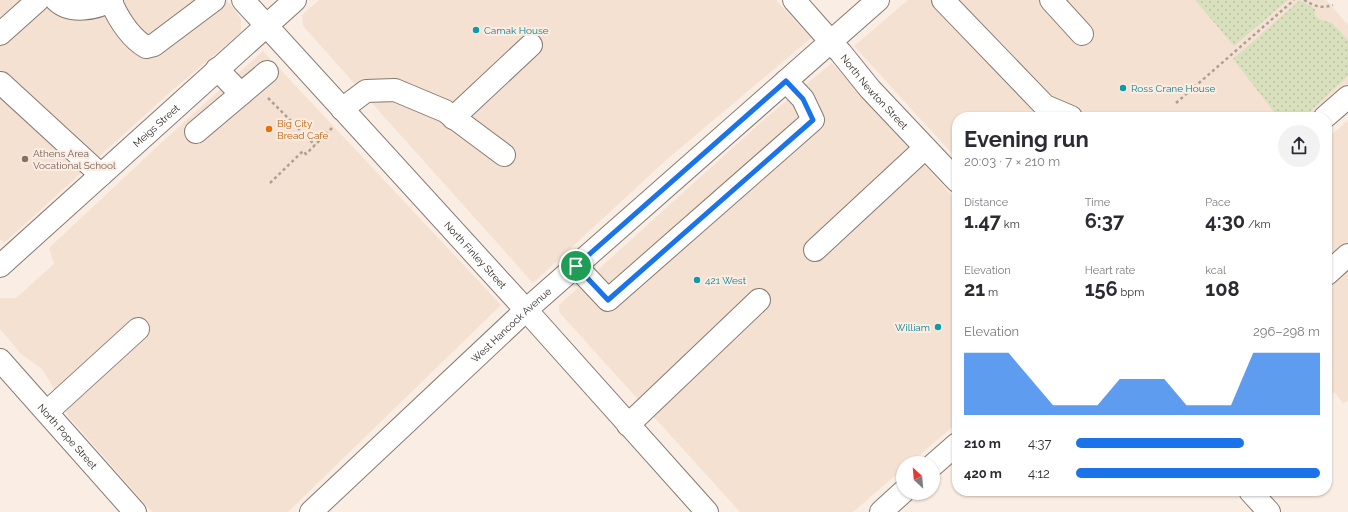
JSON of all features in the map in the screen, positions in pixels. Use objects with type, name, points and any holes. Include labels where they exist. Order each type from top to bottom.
[{"type":"street","points":[[0,34],[38,0]]},
{"type":"street","points":[[56,0],[61,5],[77,9],[91,8],[111,0],[117,16],[138,42],[146,47],[154,45],[214,0]]},
{"type":"street","name":"North Finley Street","points":[[243,0],[526,310],[707,512]]},
{"type":"street","name":"Meigs Street","points":[[0,266],[295,0]]},
{"type":"street","name":"North Newton Street","points":[[794,0],[845,57],[870,88],[952,176]]},
{"type":"street","name":"West Hancock Avenue","points":[[311,512],[526,310],[878,0]]},
{"type":"street","points":[[943,0],[1045,106],[1059,112]]},
{"type":"street","points":[[1051,0],[1082,34]]},
{"type":"street","points":[[454,118],[531,46]]},
{"type":"street","points":[[196,132],[254,83],[218,69]]},
{"type":"street","points":[[576,266],[608,300],[813,120],[803,99],[786,81]]},
{"type":"street","points":[[0,84],[1,83],[101,174]]},
{"type":"street","points":[[345,112],[366,91],[394,90],[445,111],[504,155]]},
{"type":"street","points":[[1331,112],[1348,97]]},
{"type":"street","points":[[815,250],[926,148]]},
{"type":"street","points":[[1332,269],[1348,255]]},
{"type":"street","points":[[628,425],[759,300]]},
{"type":"street","points":[[47,412],[138,329]]},
{"type":"street","name":"North Pope Street","points":[[0,360],[135,512]]},
{"type":"street","points":[[940,459],[952,448]]},
{"type":"street","points":[[881,512],[896,498]]},
{"type":"path","points":[[1176,103],[1294,0]]},
{"type":"path","points":[[1304,0],[1319,7],[1325,8],[1333,5]]},
{"type":"path","points":[[254,83],[298,131],[315,145]]},
{"type":"path","points":[[269,105],[272,102]]},
{"type":"path","points":[[270,183],[302,151],[306,154],[345,112]]},
{"type":"shaded area","points":[[0,0],[226,0],[237,12],[241,20],[241,32],[168,94],[4,243],[0,239]]},
{"type":"shaded area","points":[[319,0],[776,0],[811,38],[665,161],[533,283],[303,26],[302,15]]},
{"type":"shaded area","points":[[908,0],[1326,0],[1348,25],[1348,84],[1316,112],[952,112],[952,154],[854,46]]},
{"type":"shaded area","points":[[263,51],[501,305],[288,512],[152,512],[69,417],[42,369],[21,354],[0,329],[0,298],[16,298],[54,264],[49,248],[160,144]]},
{"type":"shaded area","points":[[832,63],[952,195],[952,427],[918,456],[896,456],[896,475],[853,512],[740,512],[559,312],[559,305],[768,116]]},
{"type":"shaded area","points":[[1348,120],[1348,401],[1343,403],[1334,392],[1332,394],[1332,134]]},
{"type":"green space","points":[[1195,0],[1288,0],[1234,46]]},
{"type":"green space","points":[[1300,0],[1315,9],[1315,16],[1319,19],[1332,23],[1348,40],[1348,76],[1309,112],[1274,112],[1233,59]]},
{"type":"place","name":"Camak House","points":[[476,30]]},
{"type":"place","name":"Ross Crane House","points":[[1123,88]]},
{"type":"place","name":"Big City Bread Cafe","points":[[269,129]]},
{"type":"place","name":"Athens Area Vocational School","points":[[25,159]]},
{"type":"place","name":"421 West","points":[[697,280]]},
{"type":"place","name":"William","points":[[938,327]]},
{"type":"route","points":[[786,81],[803,99],[813,120],[608,300],[576,266],[786,81]]}]
